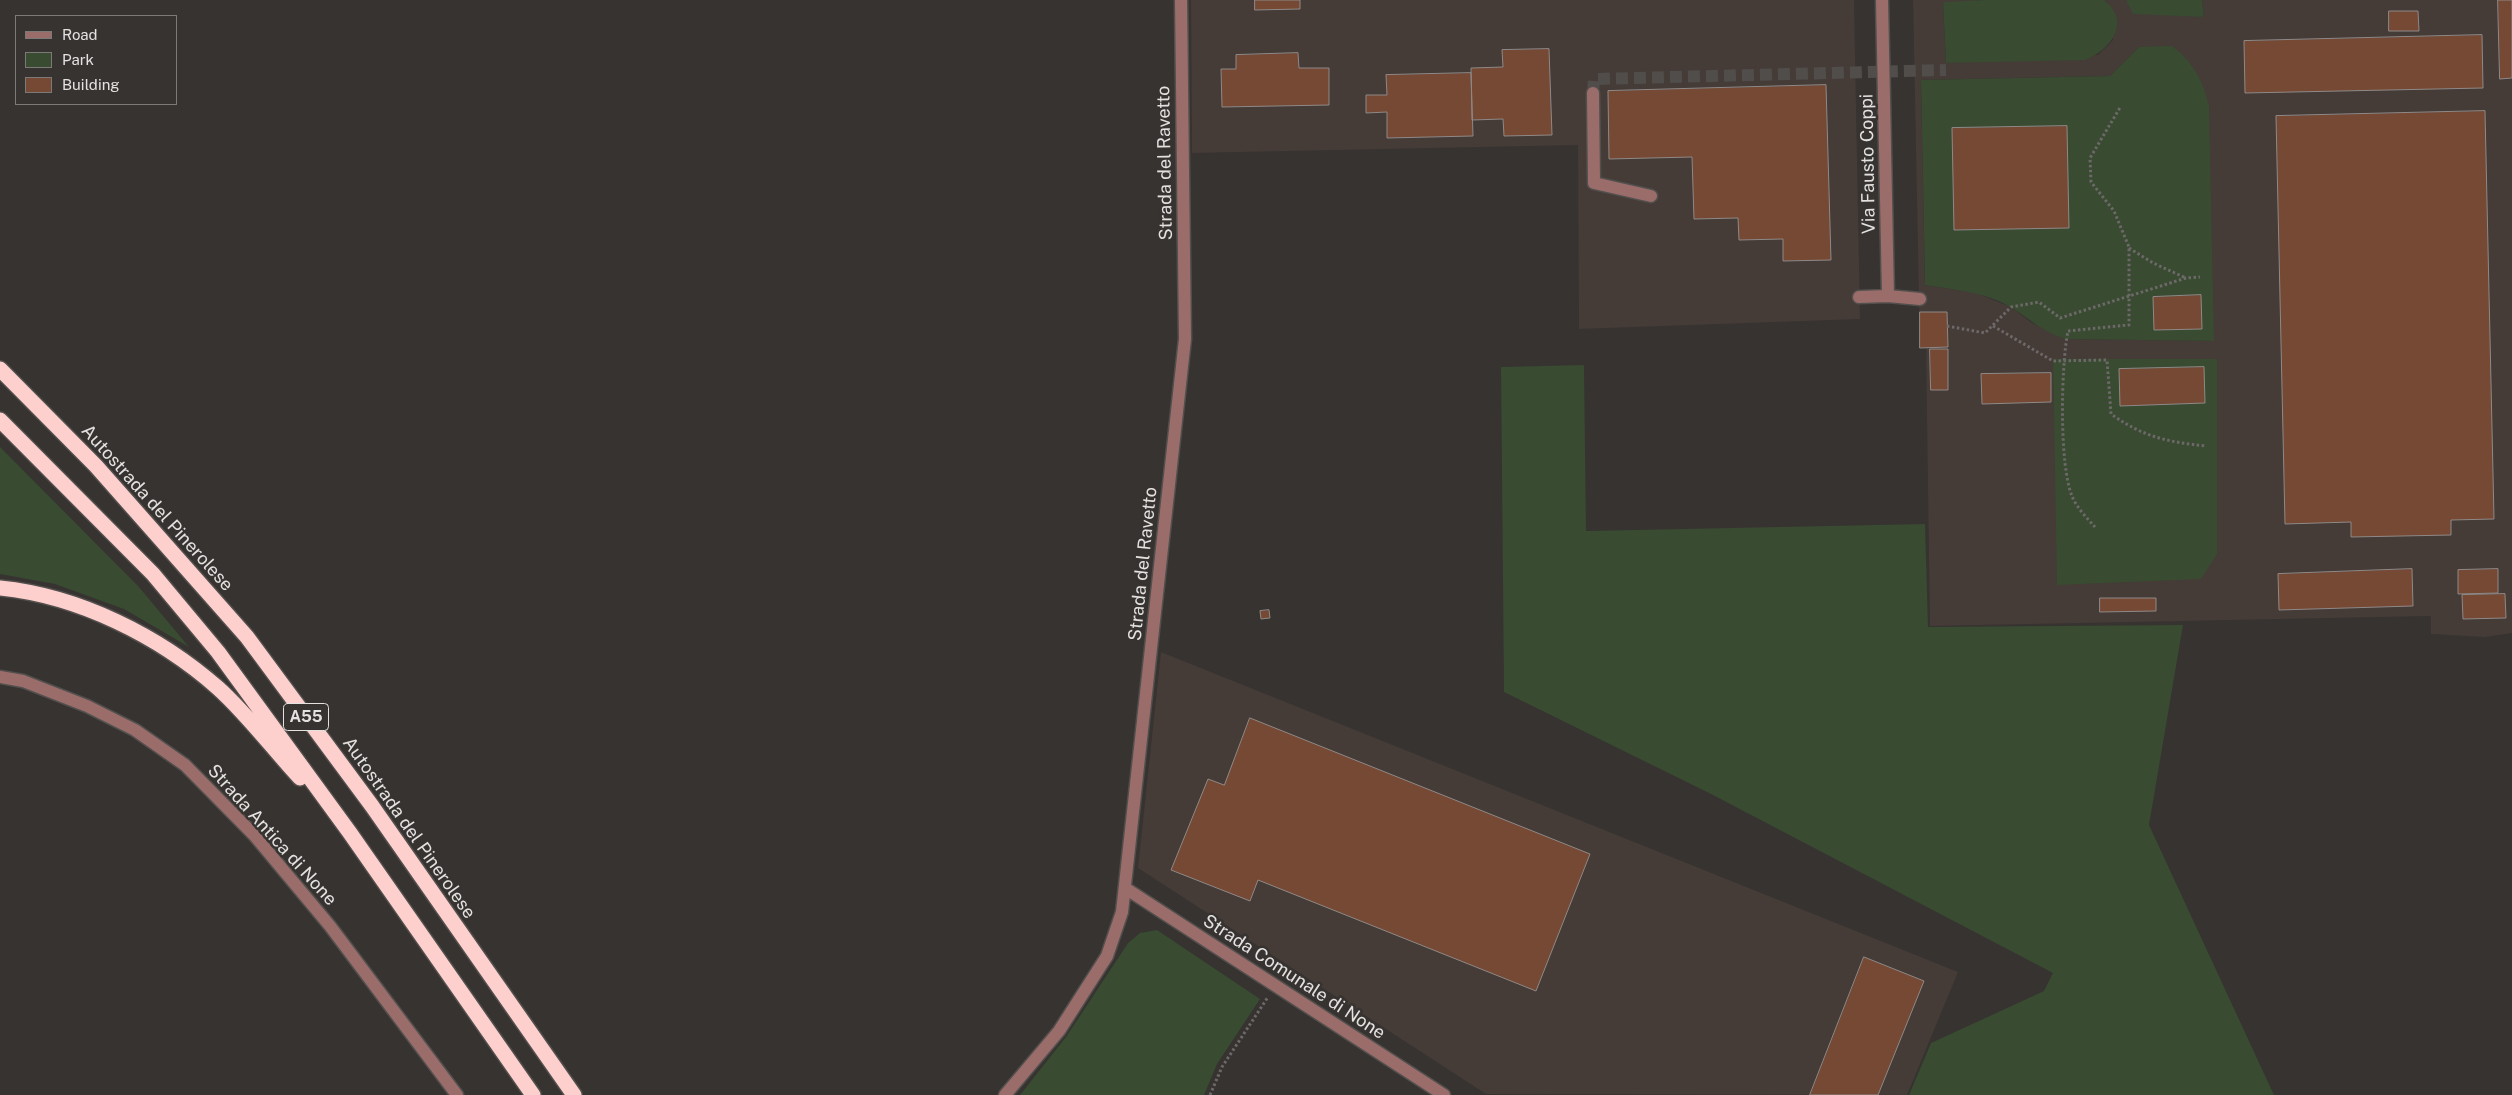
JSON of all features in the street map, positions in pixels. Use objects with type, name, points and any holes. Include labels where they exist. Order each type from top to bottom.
[{"type":"highway","name":"Autostrada del Pinerolese","points":[[0,369],[96,466],[247,637],[372,806],[574,1095]]},
{"type":"highway","name":"A55","points":[[0,420],[159,581],[218,652],[350,833],[534,1095]]},
{"type":"highway","points":[[0,588],[52,597],[118,622],[185,661],[219,690],[350,833]]},
{"type":"street","name":"Strada del Ravetto","points":[[1006,1095],[1059,1031],[1107,956],[1122,912],[1185,339],[1181,0]]},
{"type":"street","name":"Via Fausto Coppi","points":[[1882,0],[1888,296]]},
{"type":"street","points":[[1593,93],[1594,183],[1651,196]]},
{"type":"street","points":[[1859,297],[1888,296],[1920,299]]},
{"type":"street","name":"Strada Antica di None","points":[[0,677],[23,681],[87,706],[135,730],[186,765],[254,835],[324,919],[457,1095]]},
{"type":"street","name":"Strada Comunale di None","points":[[1125,888],[1444,1095]]},
{"type":"path","points":[[2095,527],[2072,498],[2067,484],[2064,425],[2064,361],[2068,331],[2129,326],[2129,248],[2114,211],[2091,182],[2090,158],[2121,106]]},
{"type":"path","points":[[2129,248],[2153,263],[2186,278]]},
{"type":"path","points":[[1947,326],[1986,334],[2012,307],[2039,302],[2060,318],[2186,278],[2200,277]]},
{"type":"path","points":[[1993,326],[2053,361],[2107,360],[2112,414],[2131,428],[2152,437],[2206,446]]},
{"type":"path","points":[[1210,1095],[1222,1067],[1276,986]]},
{"type":"shaded area","points":[[1191,0],[1854,0],[1860,319],[1579,329],[1578,145],[1192,153]]},
{"type":"shaded area","points":[[1913,0],[1984,0],[1943,3],[1946,63],[2098,55],[2113,40],[2107,2],[2104,0],[2126,0],[2129,4],[2204,17],[2202,0],[2512,0],[2512,633],[2485,637],[2431,634],[2431,616],[1930,626],[1926,348],[1920,348]],"holes":[[[2139,47],[2214,341],[2066,339],[2032,323],[2011,307],[1976,293],[1925,285],[1921,80],[2110,76]]]},
{"type":"shaded area","points":[[1161,652],[1958,972],[1907,1095],[1486,1094],[1138,868]]},
{"type":"green space","points":[[2104,0],[2112,8],[2117,26],[2115,34],[2103,50],[2085,60],[1946,63],[1943,2]]},
{"type":"green space","points":[[2126,0],[2202,0],[2204,17],[2133,14]]},
{"type":"green space","points":[[2172,46],[2186,58],[2196,72],[2204,88],[2209,106],[2214,341],[2066,339],[2043,329],[2012,308],[1992,298],[1970,292],[1925,285],[1921,80],[2110,76],[2139,47]]},
{"type":"green space","points":[[2053,359],[2217,359],[2217,554],[2201,579],[2057,585]]},
{"type":"green space","points":[[1584,365],[1586,531],[1925,524],[1928,627],[2183,625],[2149,825],[2274,1095],[1909,1095],[1931,1043],[2044,991],[2053,973],[1711,794],[1504,692],[1501,367]]},
{"type":"green space","points":[[0,447],[139,587],[189,647],[124,609],[55,584],[0,574]]},
{"type":"green space","points":[[1157,930],[1260,999],[1217,1064],[1204,1095],[1020,1095],[1066,1037],[1128,943],[1140,933]]},
{"type":"building","points":[[1255,0],[1300,0],[1300,9],[1255,10]]},
{"type":"building","points":[[2498,0],[2512,0],[2512,78],[2500,79]]},
{"type":"building","points":[[2389,11],[2418,11],[2419,31],[2389,31]]},
{"type":"building","points":[[2482,35],[2483,88],[2245,93],[2244,41]]},
{"type":"building","points":[[1549,49],[1552,135],[1504,136],[1503,119],[1472,120],[1471,68],[1503,67],[1502,50]]},
{"type":"building","points":[[1298,53],[1299,68],[1329,68],[1329,105],[1222,107],[1221,69],[1236,69],[1236,55]]},
{"type":"building","points":[[1471,73],[1473,136],[1387,138],[1387,112],[1366,113],[1366,95],[1387,95],[1386,75]]},
{"type":"building","points":[[1826,85],[1831,260],[1783,261],[1783,239],[1739,240],[1738,218],[1694,219],[1692,157],[1609,159],[1608,91]]},
{"type":"building","points":[[2485,111],[2494,519],[2451,520],[2451,535],[2351,537],[2351,522],[2285,524],[2276,116]]},
{"type":"building","points":[[2067,126],[2069,228],[1954,230],[1952,128]]},
{"type":"building","points":[[2201,295],[2202,329],[2154,330],[2153,297]]},
{"type":"building","points":[[1920,312],[1947,312],[1948,347],[1920,348]]},
{"type":"building","points":[[1930,349],[1948,349],[1948,390],[1931,390]]},
{"type":"building","points":[[2204,367],[2205,403],[2120,406],[2119,369]]},
{"type":"building","points":[[2051,373],[2051,402],[1982,404],[1981,374]]},
{"type":"building","points":[[2412,569],[2413,606],[2279,610],[2278,574]]},
{"type":"building","points":[[2498,569],[2498,593],[2458,594],[2458,570]]},
{"type":"building","points":[[2505,594],[2506,618],[2463,619],[2462,595]]},
{"type":"building","points":[[2100,598],[2156,598],[2156,611],[2100,612]]},
{"type":"building","points":[[1269,610],[1270,618],[1261,619],[1260,611]]},
{"type":"building","points":[[1250,718],[1590,854],[1536,991],[1258,880],[1250,901],[1171,870],[1208,779],[1224,785]]},
{"type":"building","points":[[1864,957],[1924,981],[1878,1095],[1810,1095]]},
{"type":"tunnel","points":[[1593,93],[1594,79],[1946,70]]}]
